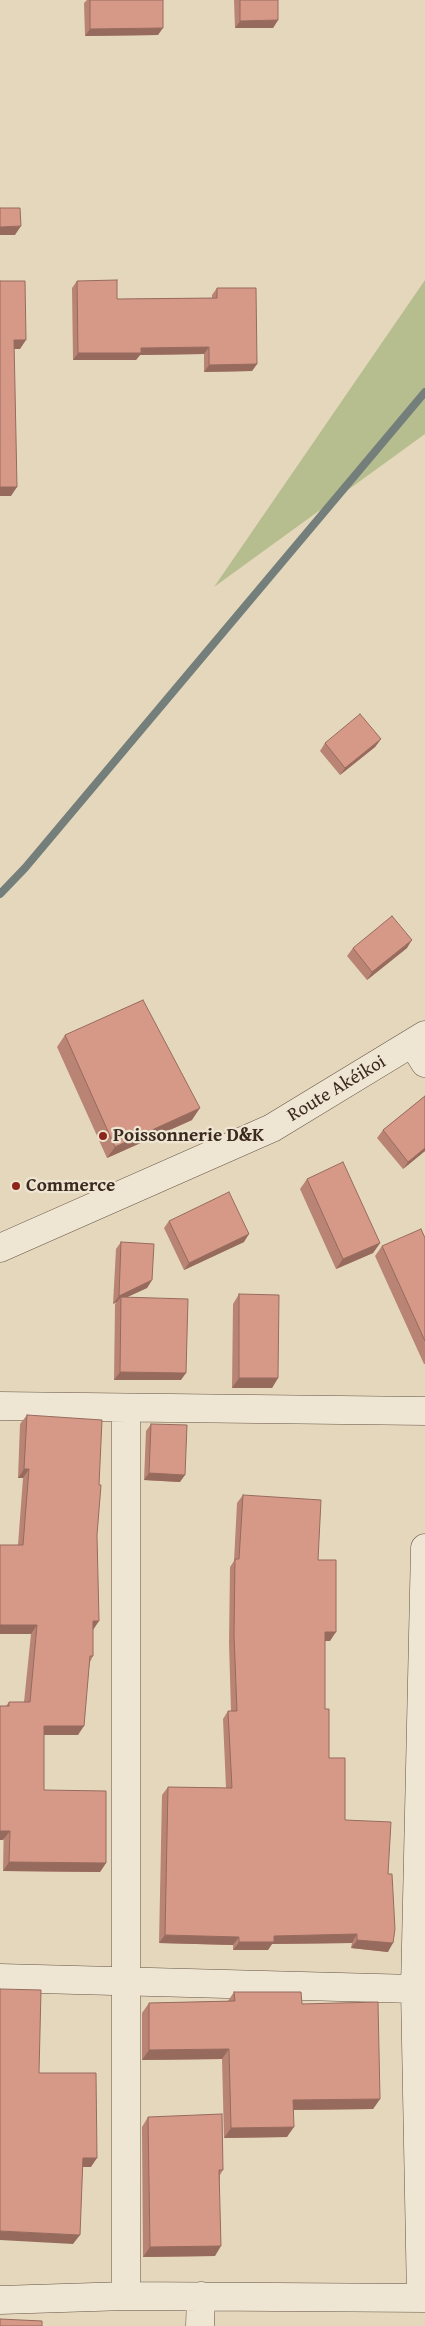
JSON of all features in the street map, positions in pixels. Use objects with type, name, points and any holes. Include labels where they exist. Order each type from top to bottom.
[{"type":"street","name":"Route Akéikoi","points":[[0,1248],[272,1128],[421,1047]]},
{"type":"street","points":[[0,1406],[425,1411]]},
{"type":"street","points":[[126,1408],[126,2296]]},
{"type":"street","points":[[0,2300],[126,2296],[423,2298],[414,1989],[425,1548]]},
{"type":"street","points":[[0,1978],[414,1989]]},
{"type":"street","points":[[200,2326],[201,2296]]},
{"type":"green space","points":[[425,280],[425,434],[214,587]]},
{"type":"building","points":[[90,0],[163,0],[163,28],[90,29]]},
{"type":"building","points":[[240,0],[278,0],[278,20],[240,21]]},
{"type":"building","points":[[0,208],[20,208],[21,226],[0,227]]},
{"type":"building","points":[[117,280],[117,299],[217,298],[217,288],[256,288],[257,364],[209,365],[209,347],[141,348],[141,353],[78,353],[77,281]]},
{"type":"building","points":[[0,281],[25,281],[26,340],[14,340],[17,487],[0,487]]},
{"type":"building","points":[[360,714],[381,739],[345,768],[325,743]]},
{"type":"building","points":[[392,916],[412,940],[372,972],[353,948]]},
{"type":"building","points":[[143,1000],[200,1108],[115,1147],[65,1035]]},
{"type":"building","points":[[425,1096],[425,1148],[408,1162],[383,1130]]},
{"type":"building","points":[[343,1162],[380,1243],[343,1259],[307,1179]]},
{"type":"building","points":[[229,1192],[249,1234],[189,1263],[169,1221]]},
{"type":"building","points":[[421,1229],[425,1238],[425,1341],[382,1246]]},
{"type":"building","points":[[121,1242],[154,1244],[152,1280],[119,1296]]},
{"type":"building","points":[[239,1294],[279,1295],[278,1378],[239,1378]]},
{"type":"building","points":[[121,1297],[188,1299],[186,1373],[120,1372]]},
{"type":"building","points":[[27,1415],[102,1420],[99,1485],[101,1485],[97,1535],[99,1621],[93,1621],[93,1656],[90,1656],[84,1726],[44,1726],[44,1790],[106,1791],[106,1863],[9,1862],[10,1831],[0,1831],[0,1706],[9,1706],[9,1702],[30,1702],[37,1625],[0,1625],[0,1545],[23,1545],[29,1469],[24,1469]]},
{"type":"building","points":[[151,1424],[187,1425],[185,1475],[149,1473]]},
{"type":"building","points":[[243,1495],[321,1500],[318,1560],[336,1560],[336,1632],[325,1632],[325,1709],[329,1709],[329,1758],[345,1758],[345,1820],[391,1822],[388,1874],[392,1874],[395,1929],[393,1943],[357,1940],[357,1934],[274,1936],[274,1942],[239,1942],[239,1937],[165,1935],[168,1787],[232,1788],[228,1711],[237,1711],[234,1635],[235,1559],[239,1559]]},
{"type":"building","points":[[0,1989],[41,1990],[39,2073],[96,2073],[97,2158],[83,2158],[80,2235],[0,2231]]},
{"type":"building","points":[[234,1992],[301,1992],[302,2004],[378,2002],[380,2099],[293,2100],[294,2127],[231,2128],[229,2049],[149,2050],[149,2003],[235,2001]]},
{"type":"building","points":[[222,2114],[223,2170],[219,2170],[221,2246],[150,2247],[148,2117]]},
{"type":"building","points":[[0,2319],[42,2321],[42,2326],[0,2326]]},
{"type":"waterway","points":[[0,894],[25,868],[425,392]]},
{"type":"place","name":"Poissonnerie D&K","points":[[103,1136]]},
{"type":"place","name":"Commerce","points":[[16,1186]]}]
